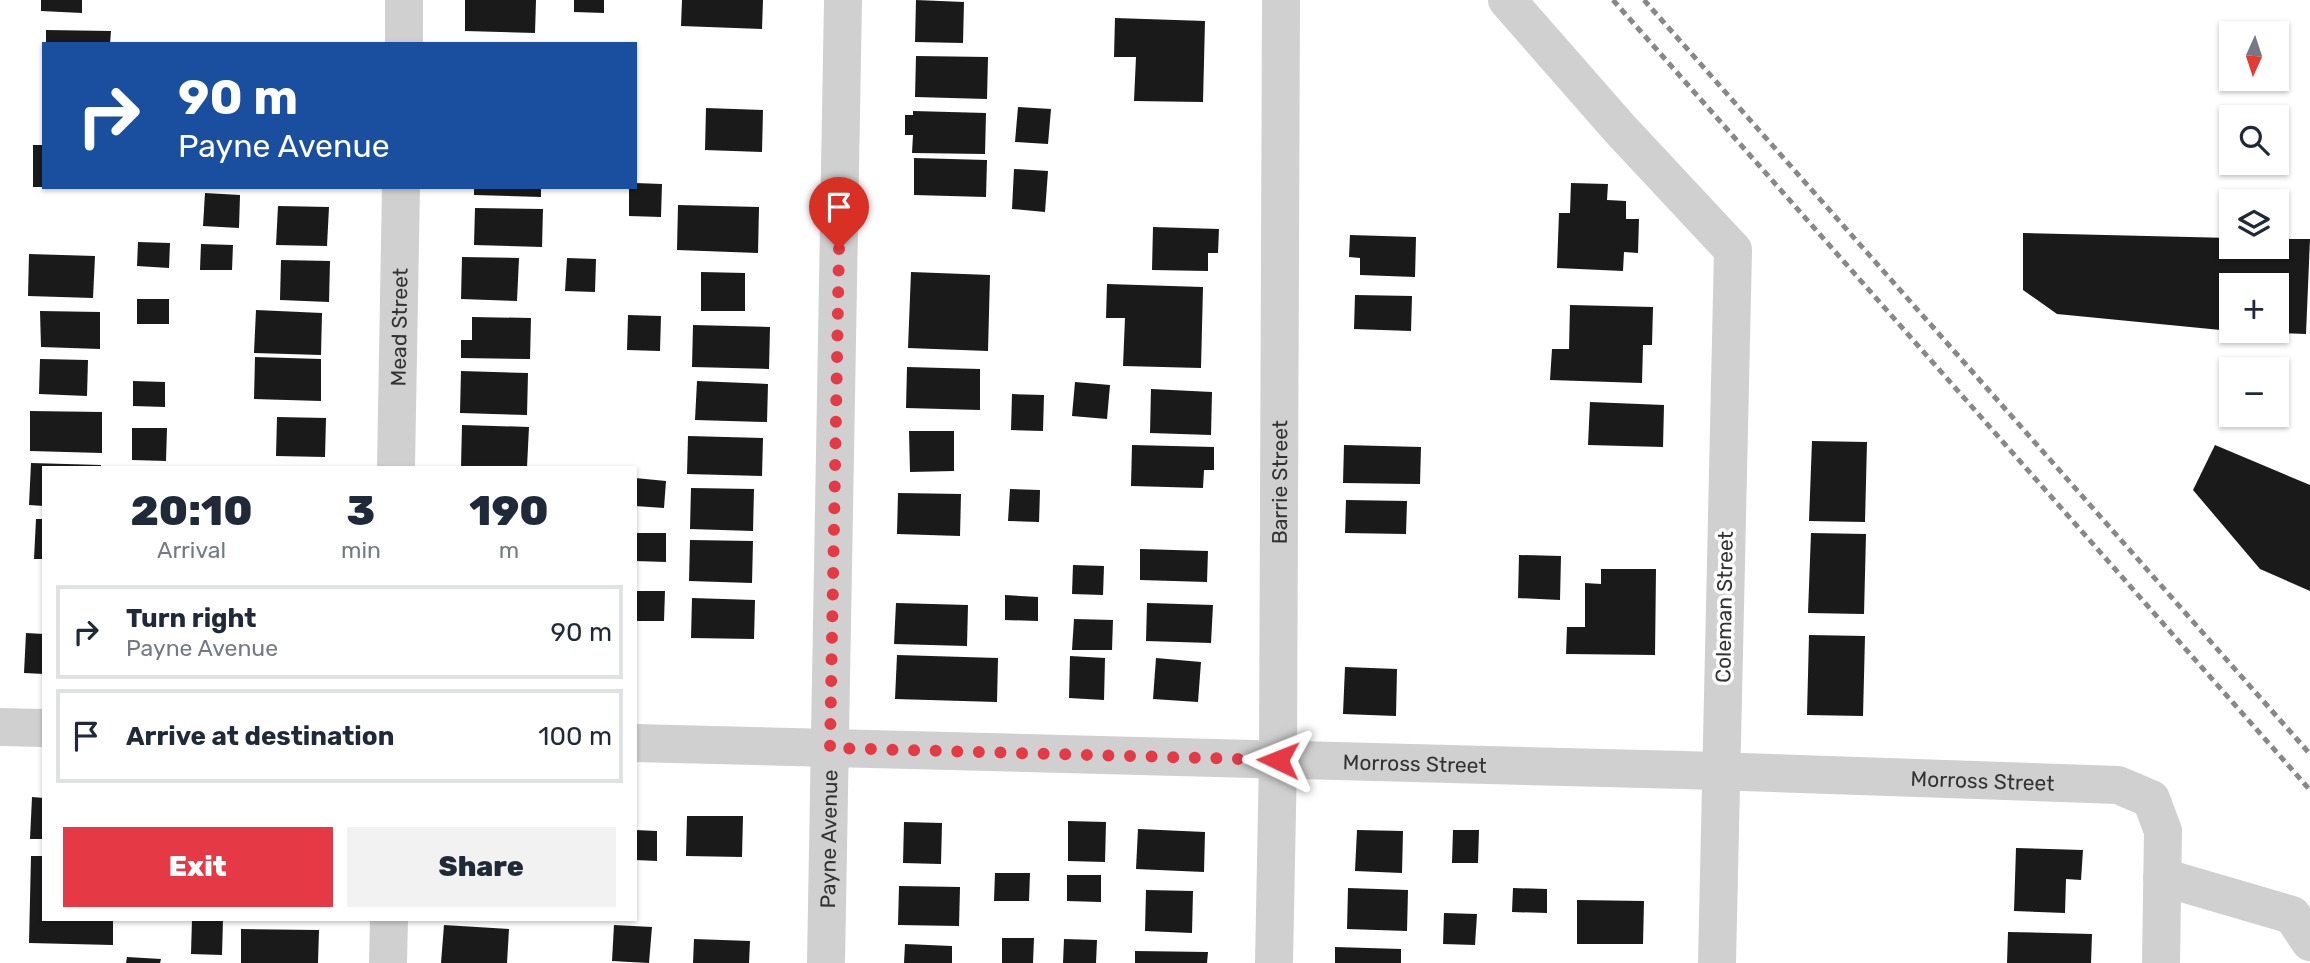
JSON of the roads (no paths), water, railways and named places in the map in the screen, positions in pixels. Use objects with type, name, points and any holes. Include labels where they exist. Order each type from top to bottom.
[{"type":"street","points":[[404,0],[404,42]]},
{"type":"street","name":"Payne Avenue","points":[[826,963],[843,0]]},
{"type":"street","name":"Barrie Street","points":[[1274,963],[1278,760],[1281,0]]},
{"type":"street","name":"Coleman Street","points":[[1507,0],[1620,129],[1733,250],[1717,963]]},
{"type":"street","name":"Mead Street","points":[[397,466],[401,189]]},
{"type":"street","points":[[0,727],[42,728]]},
{"type":"street","name":"Morross Street","points":[[637,743],[2118,785],[2151,799],[2163,831],[2162,877]]},
{"type":"street","points":[[2161,963],[2162,877],[2292,915],[2310,942]]},
{"type":"street","points":[[388,963],[389,921]]},
{"type":"railway","points":[[1613,0],[2310,790]]},
{"type":"railway","points":[[1644,0],[2310,754]]}]
